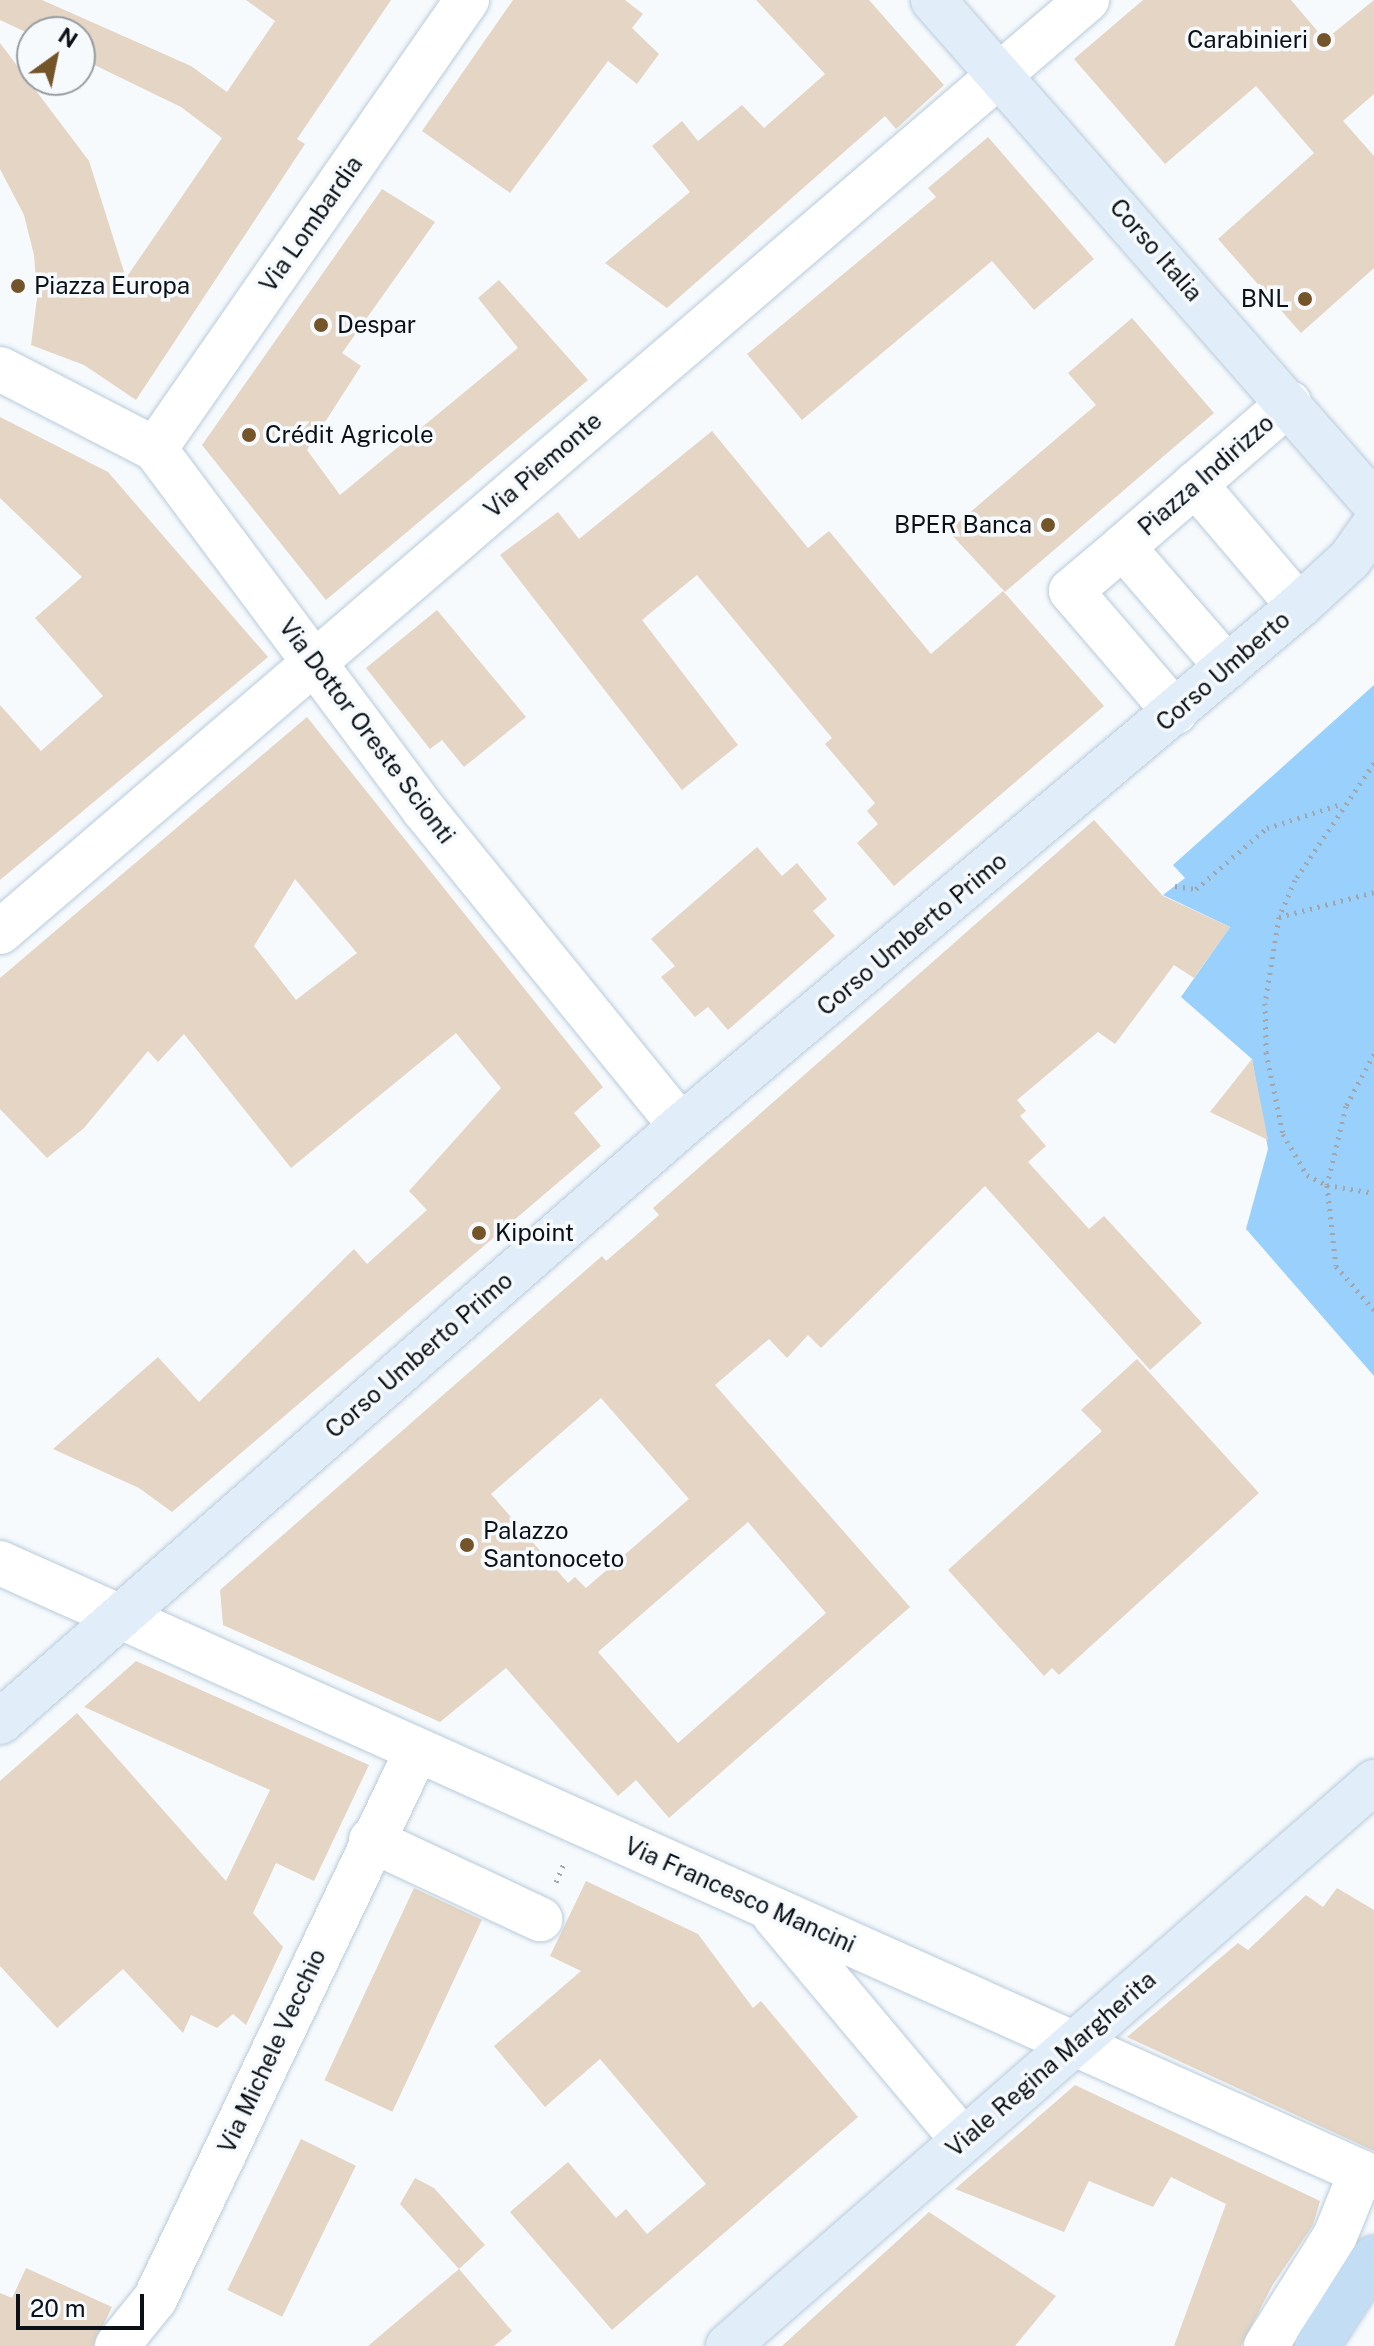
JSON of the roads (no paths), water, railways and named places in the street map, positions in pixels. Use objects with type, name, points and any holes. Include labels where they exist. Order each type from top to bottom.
[{"type":"main road","points":[[1317,2346],[1374,2258]]},
{"type":"main road","points":[[1348,2346],[1374,2302]]},
{"type":"street","name":"Via Lombardia","points":[[155,449],[467,0]]},
{"type":"street","name":"Corso Italia","points":[[933,0],[1000,72],[1374,503]]},
{"type":"street","name":"Via Piemonte","points":[[0,932],[1087,0]]},
{"type":"street","name":"Via Dottor Oreste Scionti","points":[[10,374],[155,449],[424,810],[681,1126]]},
{"type":"street","name":"Piazza Indirizzo","points":[[1175,712],[1071,591],[1289,403]]},
{"type":"street","points":[[1195,484],[1299,606]]},
{"type":"street","name":"Corso Umberto","points":[[1064,808],[1299,606],[1350,559],[1374,525]]},
{"type":"street","name":"Piazza Indirizzo","points":[[1123,547],[1227,667]]},
{"type":"street","name":"Corso Umberto Primo","points":[[0,1722],[681,1126],[1064,808]]},
{"type":"street","name":"Via Francesco Mancini","points":[[0,1563],[1361,2172],[1335,2236],[1266,2346]]},
{"type":"street","name":"Via Michele Vecchio","points":[[117,2346],[155,2299],[371,1840],[417,1750]]},
{"type":"street","name":"Viale Regina Margherita","points":[[728,2346],[1374,1782]]},
{"type":"street","points":[[371,1840],[540,1919]]},
{"type":"street","points":[[766,1906],[963,2140]]},
{"type":"place","name":"Carabinieri","points":[[1324,40]]},
{"type":"place","name":"Piazza Europa","points":[[18,286]]},
{"type":"place","name":"BNL","points":[[1305,299]]},
{"type":"place","name":"Despar","points":[[321,325]]},
{"type":"place","name":"Crédit Agricole","points":[[249,435]]},
{"type":"place","name":"BPER Banca","points":[[1048,525]]},
{"type":"place","name":"Kipoint","points":[[479,1233]]},
{"type":"place","name":"Palazzo Santonoceto","points":[[467,1545]]}]
